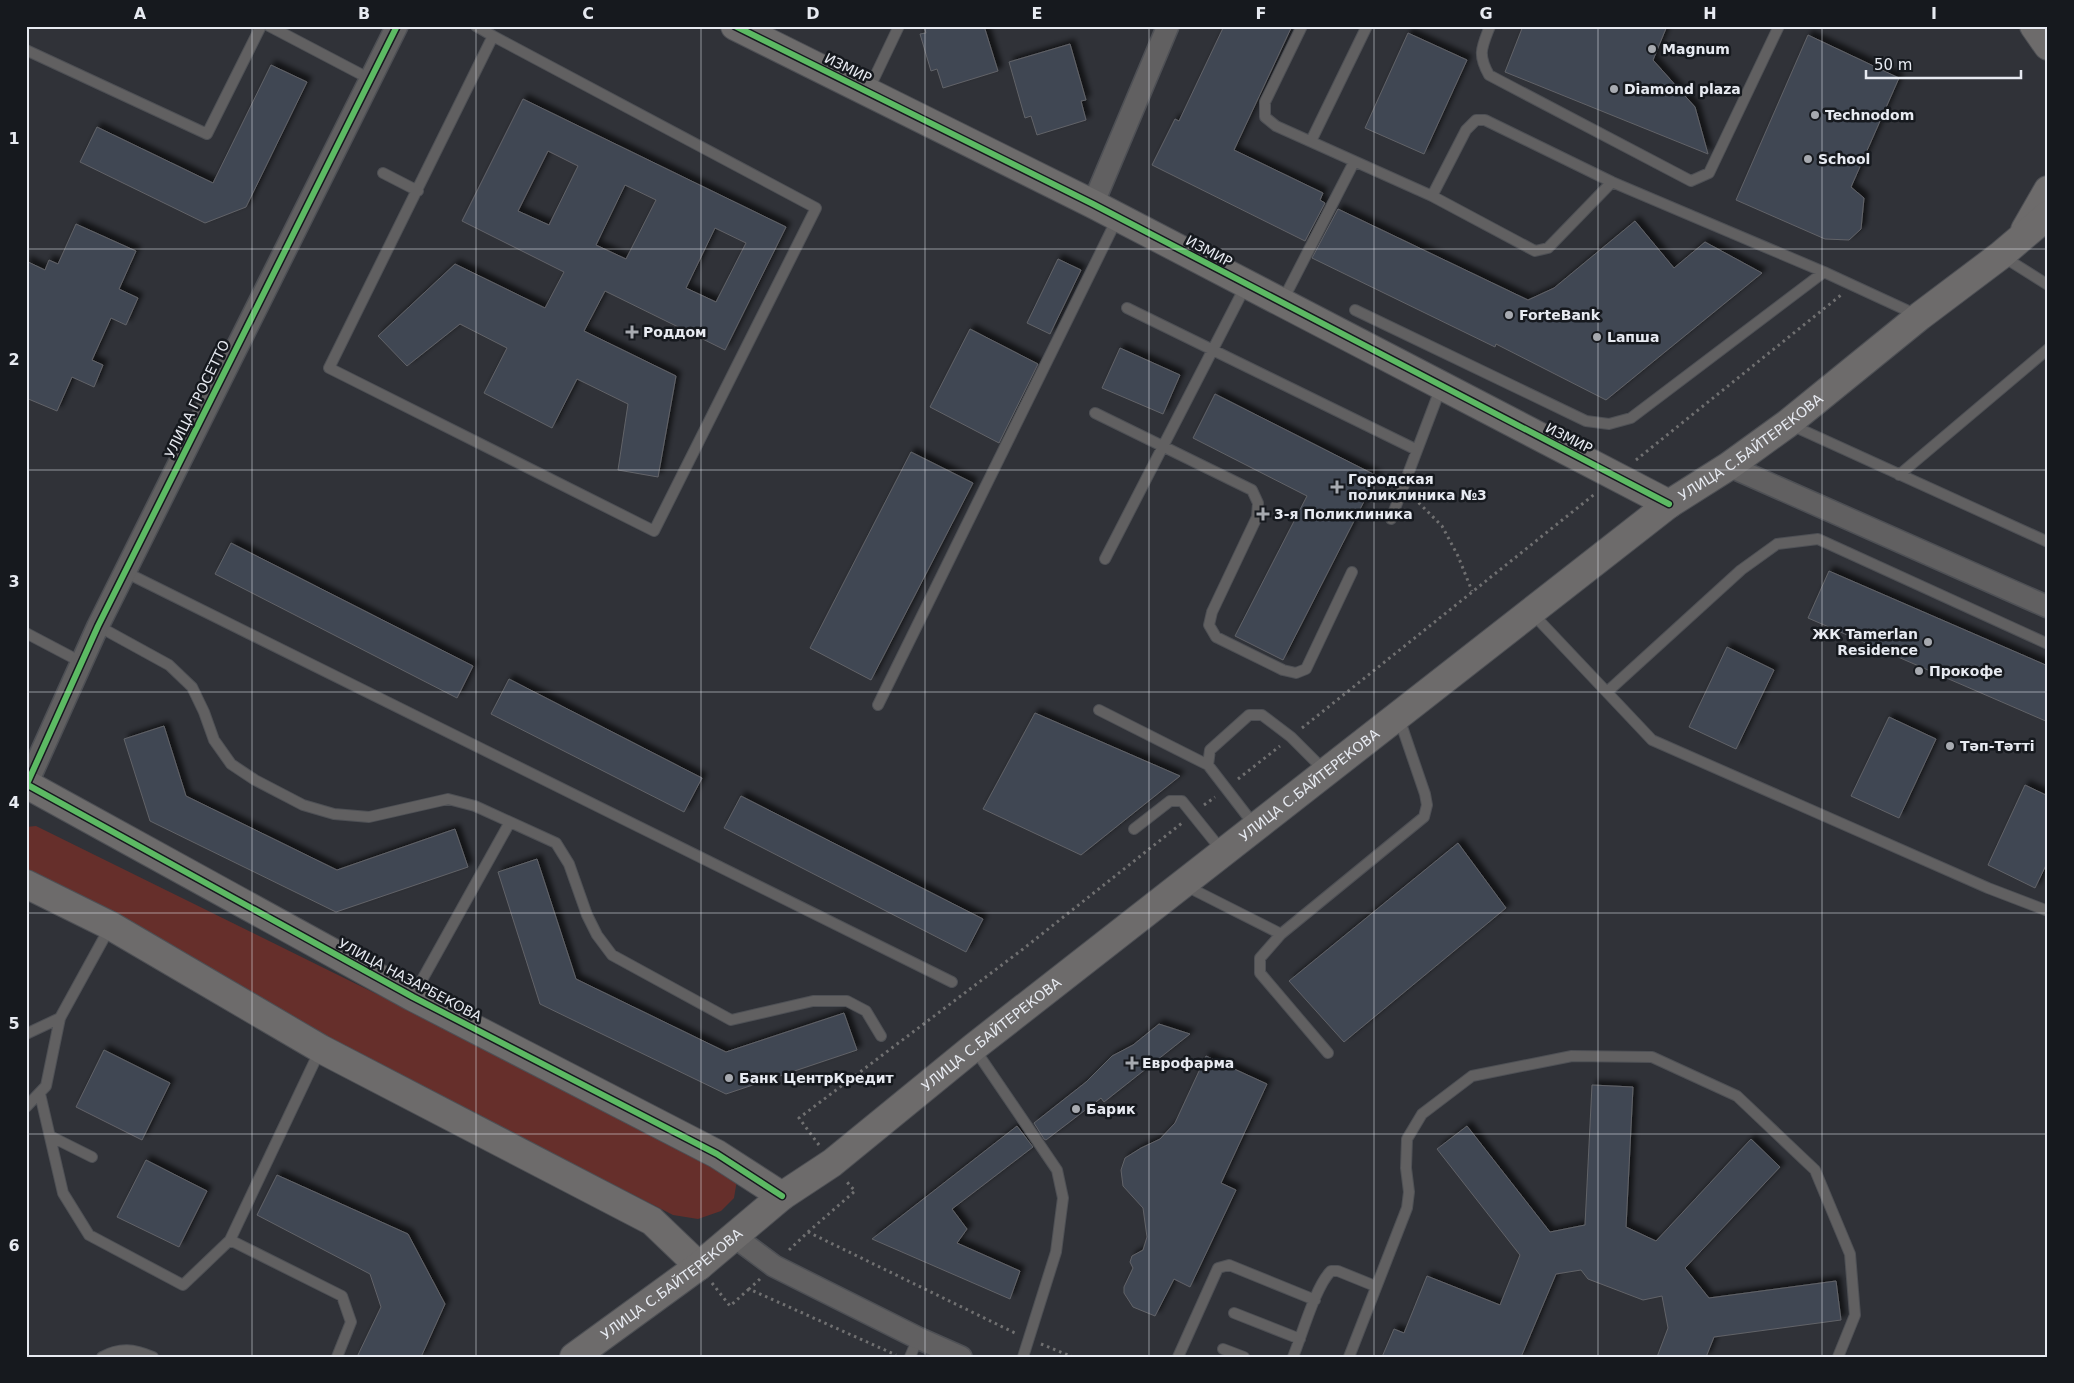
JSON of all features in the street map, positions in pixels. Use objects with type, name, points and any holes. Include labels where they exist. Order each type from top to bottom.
[{"type":"street","name":"УЛИЦА ГРОСЕТТО","points":[[26,785],[98,626],[397,26]]},
{"type":"street","name":"ИЗМИР","points":[[735,26],[1093,204],[1669,504]]},
{"type":"street","points":[[1093,204],[1168,26]]},
{"type":"street","points":[[2035,26],[2048,32]]},
{"type":"street","points":[[2035,26],[2048,46]]},
{"type":"street","points":[[2021,236],[2048,190]]},
{"type":"street","name":"УЛИЦА С.БАЙТЕРЕКОВА","points":[[574,1357],[699,1266],[735,1237],[744,1226],[782,1196],[832,1163],[974,1047],[1532,613],[1669,504],[1729,466],[1788,424],[1920,316],[2001,255],[2021,236],[2048,215]]},
{"type":"street","points":[[1729,466],[2048,607]]},
{"type":"street","name":"УЛИЦА НАЗАРБЕКОВА","points":[[26,785],[413,997],[717,1154],[782,1196]]},
{"type":"street","points":[[26,884],[111,926],[321,1049],[652,1221],[699,1266]]},
{"type":"street","points":[[735,1237],[774,1266],[914,1348],[961,1357]]},
{"type":"lane","points":[[26,50],[207,134],[261,26]]},
{"type":"lane","points":[[269,26],[370,80]]},
{"type":"lane","points":[[476,26],[816,208],[654,531],[329,368],[418,192],[493,36]]},
{"type":"lane","points":[[867,92],[899,26]]},
{"type":"lane","points":[[1302,26],[1265,102],[1265,117],[1276,126],[1432,196],[1535,251],[1548,248],[1612,182]]},
{"type":"lane","points":[[1311,141],[1367,26]]},
{"type":"lane","points":[[1490,26],[1481,51],[1482,63],[1488,75],[1691,181],[1710,173],[1780,26]]},
{"type":"lane","points":[[1432,196],[1466,130],[1476,120],[1485,120],[1612,182],[1824,272],[1920,316]]},
{"type":"lane","points":[[1282,302],[1354,162]]},
{"type":"lane","points":[[383,173],[418,192]]},
{"type":"lane","points":[[878,705],[1118,217]]},
{"type":"lane","points":[[2001,255],[2048,285]]},
{"type":"lane","points":[[1355,310],[1586,421],[1609,424],[1631,418],[1824,272]]},
{"type":"lane","points":[[1105,559],[1246,284]]},
{"type":"lane","points":[[1128,308],[1417,450]]},
{"type":"lane","points":[[1899,475],[2048,349]]},
{"type":"lane","points":[[1391,519],[1441,386]]},
{"type":"lane","points":[[1095,413],[1252,490],[1258,503],[1257,517],[1212,612],[1209,625],[1216,637],[1283,670],[1296,673],[1306,669],[1352,572]]},
{"type":"lane","points":[[1788,424],[2048,542]]},
{"type":"lane","points":[[1607,692],[1748,565],[1777,544],[1818,539],[2048,644]]},
{"type":"lane","points":[[125,572],[952,982]]},
{"type":"lane","points":[[1532,613],[1652,740],[1988,888],[2048,911]]},
{"type":"lane","points":[[98,626],[169,665],[192,686],[214,740],[231,764],[255,780],[303,805],[334,814],[369,817],[448,799],[476,806],[556,843],[569,864],[587,915],[598,935],[612,954],[643,973],[730,1020],[812,1001],[847,1001],[866,1011],[881,1036]]},
{"type":"lane","points":[[26,633],[82,663]]},
{"type":"lane","points":[[1100,710],[1208,765],[1256,828]]},
{"type":"lane","points":[[1208,765],[1210,750],[1249,715],[1262,715],[1291,737],[1327,773]]},
{"type":"lane","points":[[1328,1054],[1260,973],[1260,958],[1281,934],[1424,817],[1427,805],[1425,794],[1398,717]]},
{"type":"lane","points":[[1134,830],[1170,801],[1182,801],[1224,853]]},
{"type":"lane","points":[[413,997],[510,822]]},
{"type":"lane","points":[[1183,885],[1281,934]]},
{"type":"lane","points":[[26,1107],[46,1086],[60,1018],[111,926]]},
{"type":"lane","points":[[26,1034],[60,1018]]},
{"type":"lane","points":[[974,1047],[1057,1170],[1063,1198],[1056,1252],[1023,1357]]},
{"type":"lane","points":[[40,1094],[63,1193],[89,1235],[183,1285],[230,1240],[321,1049]]},
{"type":"lane","points":[[1349,1357],[1375,1286],[1407,1208],[1409,1192],[1406,1168],[1407,1139],[1422,1114],[1472,1076],[1572,1056],[1652,1057],[1737,1096],[1815,1170],[1850,1254],[1855,1315],[1838,1357]]},
{"type":"lane","points":[[50,1136],[92,1157]]},
{"type":"lane","points":[[230,1240],[342,1296],[351,1322],[337,1357]]},
{"type":"lane","points":[[1178,1357],[1218,1268],[1229,1266],[1315,1300]]},
{"type":"lane","points":[[1293,1357],[1326,1275],[1331,1271],[1338,1271],[1375,1286]]},
{"type":"lane","points":[[1234,1313],[1300,1339]]},
{"type":"lane","points":[[1223,1349],[1244,1357]]},
{"type":"lane","points":[[102,1357],[116,1350],[141,1352],[153,1357]]},
{"type":"path","points":[[808,1232],[855,1191],[799,1118],[1023,949],[1226,789],[1853,285]]},
{"type":"path","points":[[1403,487],[1442,526],[1458,556],[1472,592]]},
{"type":"path","points":[[699,1266],[730,1306],[749,1289]]},
{"type":"shaded area","points":[[36,826],[731,1169],[737,1180],[734,1198],[721,1211],[698,1219],[673,1215],[26,886],[26,827]]},
{"type":"building","points":[[924,26],[984,26],[998,71],[943,88],[937,69],[931,71],[920,34],[926,33]]},
{"type":"building","points":[[1224,26],[1292,26],[1234,150],[1323,193],[1320,200],[1325,203],[1305,241],[1152,165],[1175,119],[1179,121]]},
{"type":"building","name":"Diamond plaza","points":[[1523,26],[1667,26],[1653,60],[1695,107],[1708,154],[1505,72]]},
{"type":"building","points":[[1408,33],[1467,60],[1424,154],[1365,128]]},
{"type":"building","name":"School","points":[[1808,35],[1899,78],[1851,187],[1864,198],[1861,229],[1849,240],[1825,239],[1736,200]]},
{"type":"building","points":[[1070,44],[1086,100],[1081,101],[1086,120],[1037,135],[1031,116],[1025,118],[1009,62]]},
{"type":"building","points":[[271,65],[307,82],[246,207],[205,223],[80,162],[97,127],[213,183]]},
{"type":"building","points":[[523,99],[786,227],[725,350],[605,291],[584,331],[676,376],[658,477],[618,470],[628,404],[577,379],[552,428],[484,393],[507,348],[460,324],[407,366],[378,336],[455,264],[545,308],[564,272],[462,221]],"holes":[[[548,151],[578,166],[549,225],[518,211]],[[625,185],[656,200],[626,259],[596,245]],[[715,228],[746,243],[716,302],[686,288]]]},
{"type":"building","points":[[1338,209],[1528,300],[1554,288],[1635,221],[1674,268],[1705,242],[1762,273],[1606,400],[1496,344],[1495,347],[1312,258]]},
{"type":"building","points":[[76,224],[136,251],[119,289],[138,298],[126,325],[111,318],[92,360],[103,365],[94,387],[72,377],[57,411],[26,398],[26,261],[45,270],[49,260],[58,264]]},
{"type":"building","points":[[1058,259],[1081,270],[1050,334],[1027,323]]},
{"type":"building","points":[[970,329],[1038,364],[999,443],[930,407]]},
{"type":"building","points":[[1120,348],[1180,375],[1163,414],[1102,388]]},
{"type":"building","points":[[1215,394],[1377,476],[1283,660],[1235,636],[1307,496],[1193,438]]},
{"type":"building","points":[[911,452],[973,483],[871,680],[810,648]]},
{"type":"building","points":[[231,543],[473,666],[457,698],[215,574]]},
{"type":"building","name":"ЖК Tamerlan Residence","points":[[1829,571],[2048,666],[2048,722],[1808,618]]},
{"type":"building","name":"ЖК Tamerlan Residence","points":[[1727,647],[1774,670],[1736,749],[1689,727]]},
{"type":"building","points":[[509,679],[702,778],[684,812],[491,714]]},
{"type":"building","points":[[1035,713],[1180,776],[1081,855],[983,809]]},
{"type":"building","points":[[1889,717],[1936,739],[1899,818],[1851,796]]},
{"type":"building","points":[[164,726],[186,796],[337,870],[455,829],[468,867],[336,912],[150,821],[124,739]]},
{"type":"building","points":[[2025,785],[2048,796],[2048,861],[2035,888],[1988,865]]},
{"type":"building","points":[[741,796],[983,919],[966,952],[724,828]]},
{"type":"building","points":[[1458,843],[1506,908],[1344,1042],[1289,981]]},
{"type":"building","points":[[537,859],[576,979],[726,1052],[844,1013],[857,1050],[726,1094],[540,1004],[498,872]]},
{"type":"building","points":[[1159,1024],[1190,1034],[1104,1102],[1101,1098],[1046,1140],[1044,1139],[1034,1123],[1086,1082],[1112,1056],[1133,1045]]},
{"type":"building","points":[[104,1050],[170,1083],[142,1140],[76,1107]]},
{"type":"building","points":[[1206,1056],[1267,1084],[1221,1183],[1236,1190],[1190,1287],[1174,1279],[1155,1316],[1133,1307],[1124,1293],[1124,1287],[1133,1268],[1130,1262],[1132,1256],[1143,1250],[1147,1237],[1143,1208],[1123,1186],[1121,1170],[1125,1158],[1160,1139],[1175,1123]]},
{"type":"building","points":[[1592,1085],[1633,1087],[1626,1227],[1656,1241],[1751,1139],[1780,1167],[1685,1268],[1709,1298],[1836,1281],[1841,1320],[1714,1337],[1706,1357],[1657,1357],[1668,1328],[1662,1296],[1643,1300],[1588,1279],[1581,1270],[1556,1274],[1521,1357],[1382,1357],[1394,1329],[1404,1333],[1427,1276],[1500,1305],[1520,1255],[1437,1149],[1467,1126],[1550,1232],[1585,1225]]},
{"type":"building","points":[[1017,1126],[1033,1147],[952,1209],[967,1229],[957,1243],[1020,1271],[1010,1299],[872,1239]]},
{"type":"building","points":[[146,1160],[207,1191],[179,1247],[117,1217]]},
{"type":"building","points":[[277,1175],[408,1234],[445,1304],[421,1357],[357,1357],[381,1307],[370,1274],[257,1215]]},
{"type":"cycle path","points":[[26,786],[98,626],[397,26]]},
{"type":"cycle path","points":[[735,26],[1093,204],[1669,504]]},
{"type":"cycle path","points":[[26,784],[413,997],[717,1154],[782,1196]]},
{"type":"place","name":"Magnum","points":[[1652,49]]},
{"type":"place","name":"Diamond plaza","points":[[1614,89]]},
{"type":"place","name":"Technodom","points":[[1815,115]]},
{"type":"place","name":"School","points":[[1808,159]]},
{"type":"place","name":"ForteBank","points":[[1509,315]]},
{"type":"place","name":"Роддом","points":[[632,332]]},
{"type":"place","name":"Lапша","points":[[1597,337]]},
{"type":"place","name":"Городская поликлиника №3","points":[[1337,487]]},
{"type":"place","name":"3-я Поликлиника","points":[[1263,514]]},
{"type":"place","name":"ЖК Tamerlan Residence","points":[[1928,642]]},
{"type":"place","name":"Прокофе","points":[[1919,671]]},
{"type":"place","name":"Тәп-Тәтті","points":[[1950,746]]},
{"type":"place","name":"Еврофарма","points":[[1132,1063]]},
{"type":"place","name":"Банк ЦентрКредит","points":[[729,1078]]},
{"type":"place","name":"Барик","points":[[1076,1109]]}]
